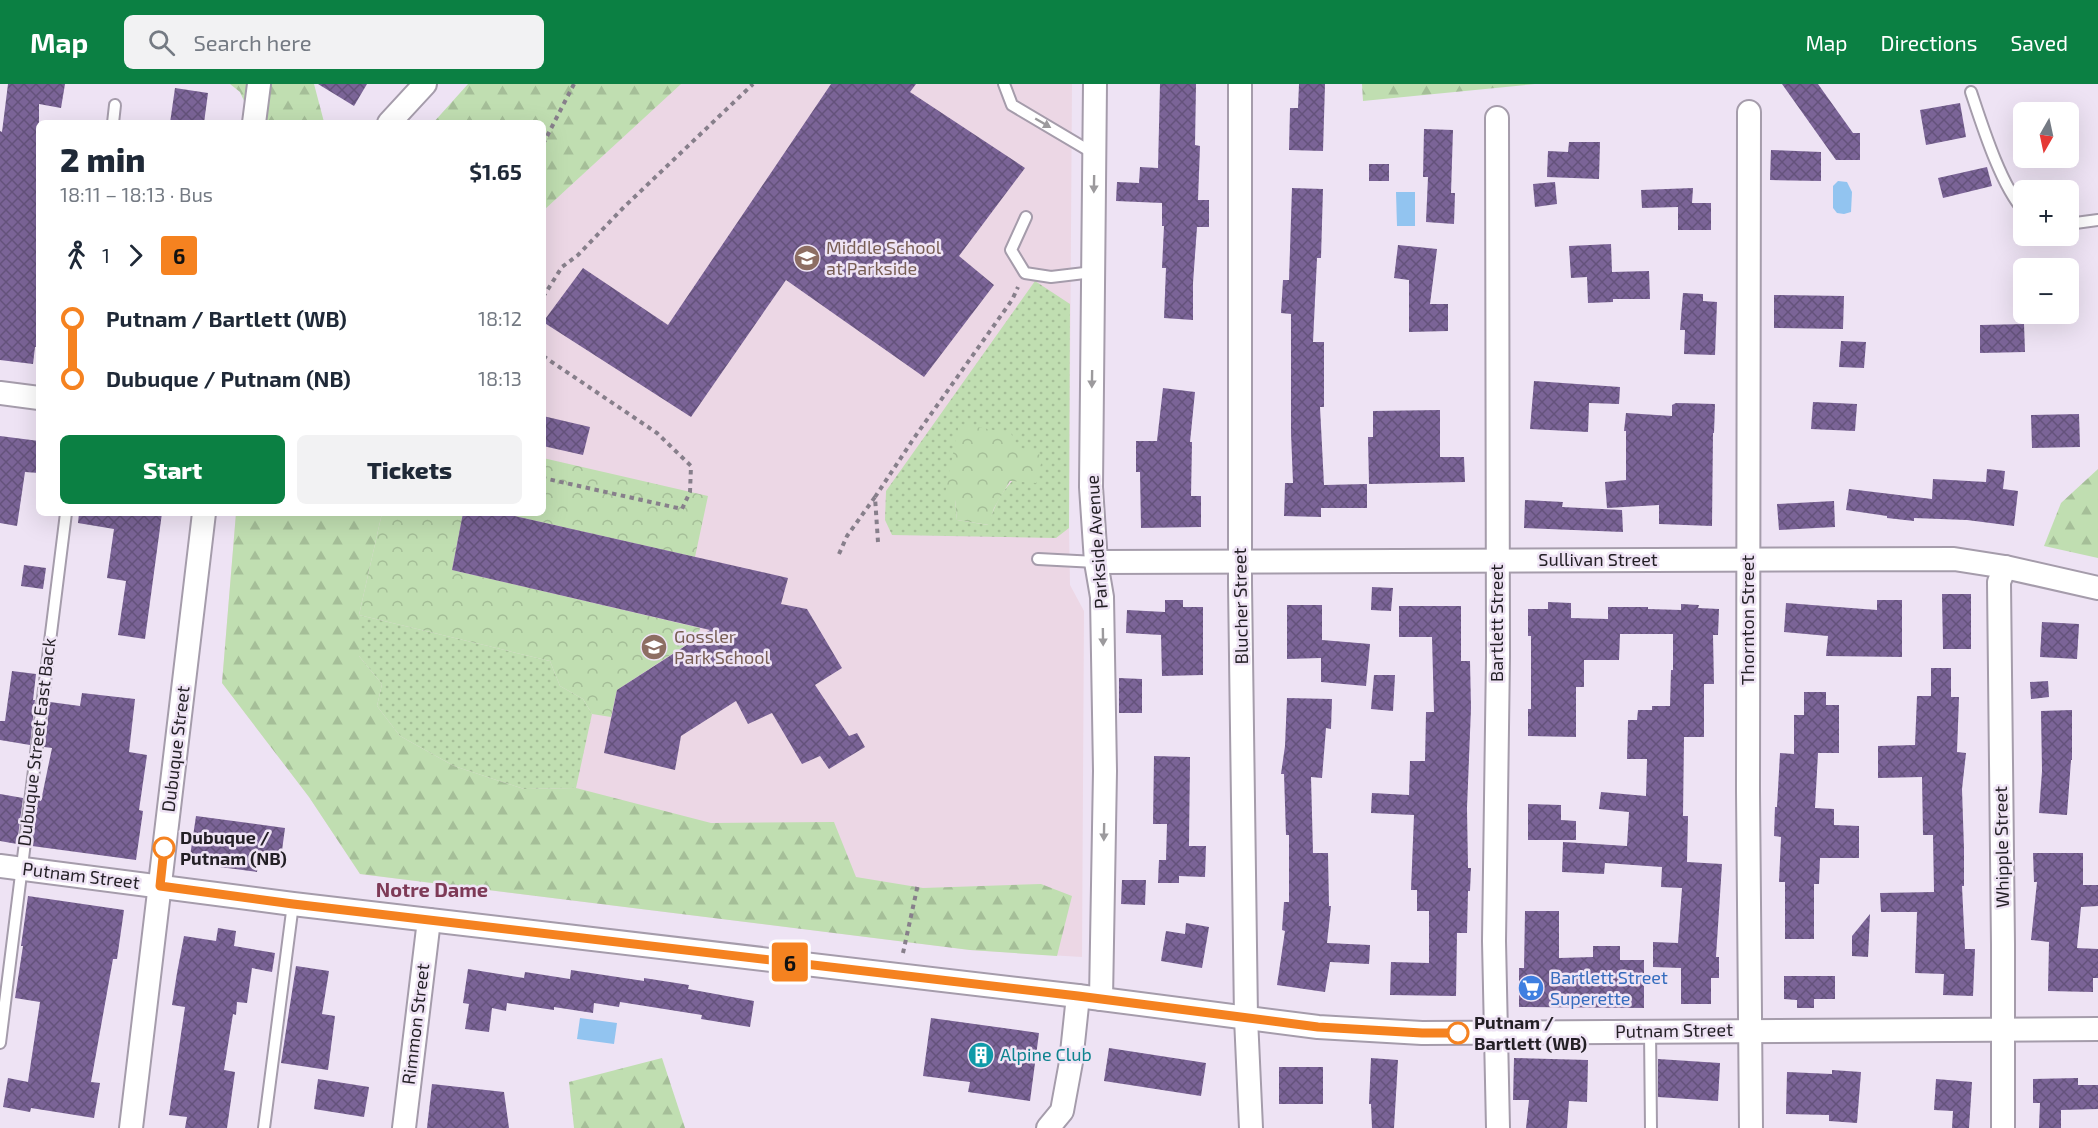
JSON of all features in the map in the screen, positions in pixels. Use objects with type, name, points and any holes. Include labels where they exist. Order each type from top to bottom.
[{"type":"street","points":[[254,120],[259,84]]},
{"type":"street","points":[[392,120],[425,84]]},
{"type":"street","name":"Parkside Avenue","points":[[1095,84],[1091,487],[1096,562],[1102,597],[1105,771],[1101,999]]},
{"type":"street","name":"Blucher Street","points":[[1240,84],[1240,562],[1246,1018],[1251,1128]]},
{"type":"street","name":"Thornton Street","points":[[1749,112],[1748,791],[1751,1128]]},
{"type":"street","name":"Bartlett Street","points":[[1497,118],[1496,561],[1498,656],[1494,941],[1498,1128]]},
{"type":"street","points":[[0,393],[36,398]]},
{"type":"street","name":"Dubuque Street","points":[[131,1128],[204,516]]},
{"type":"street","name":"Sullivan Street","points":[[1096,562],[1954,559],[2005,567],[2098,588]]},
{"type":"street","name":"Whipple Street","points":[[2003,1128],[1999,582],[2005,567]]},
{"type":"street","name":"Putnam Street","points":[[11,867],[293,904],[1078,996],[1318,1027],[1410,1032],[2098,1029]]},
{"type":"street","name":"Rimmon Street","points":[[404,1128],[429,920]]},
{"type":"street","points":[[1048,1128],[1062,1111],[1071,1062],[1078,996]]},
{"type":"lane","points":[[1004,84],[1012,105],[1094,154]]},
{"type":"lane","points":[[1971,92],[1980,121],[2007,187],[2013,195]]},
{"type":"lane","points":[[113,120],[115,105]]},
{"type":"lane","points":[[1026,217],[1011,250],[1025,273],[1051,277],[1093,272]]},
{"type":"lane","points":[[2079,223],[2098,220]]},
{"type":"lane","name":"Dubuque Street East Back","points":[[0,1043],[11,867],[66,516]]},
{"type":"lane","points":[[1038,559],[1096,562]]},
{"type":"lane","points":[[264,1128],[293,904]]},
{"type":"lane","points":[[1650,1031],[1651,1128]]},
{"type":"path","points":[[546,138],[574,84]]},
{"type":"path","points":[[546,292],[562,267],[579,255],[623,208],[753,84]]},
{"type":"path","points":[[839,554],[848,536],[914,438],[1012,300],[1025,273]]},
{"type":"path","points":[[546,358],[657,433],[691,466],[690,492],[682,509],[546,479]]},
{"type":"path","points":[[875,497],[878,542]]},
{"type":"path","points":[[902,956],[918,884]]},
{"type":"shaded area","name":"Gossler Park School","points":[[680,84],[1072,84],[1069,528],[1070,585],[1084,611],[1082,957],[970,950],[360,874],[309,797],[222,683],[236,516],[546,516],[546,208]]},
{"type":"green space","points":[[230,84],[314,84],[323,120],[253,120],[240,92]]},
{"type":"green space","points":[[468,84],[681,84],[546,208],[546,120],[436,120]]},
{"type":"green space","points":[[1362,84],[1535,84],[1363,101]]},
{"type":"green space","points":[[1035,281],[1070,304],[1069,528],[1056,538],[892,535],[885,520],[886,491]],"holes":[[[1043,456],[1009,485],[998,501],[988,525],[957,520],[955,500]]]},
{"type":"green space","points":[[959,424],[1011,433],[1016,446],[1043,456],[1036,483],[1010,481],[994,508],[989,525],[957,520],[955,500],[945,494]]},
{"type":"green space","points":[[546,459],[708,496],[695,557],[514,516],[546,516]]},
{"type":"green space","points":[[2098,469],[2098,558],[2044,546],[2061,503]]},
{"type":"green space","points":[[236,516],[381,516],[359,615],[359,656],[382,684],[377,706],[400,736],[454,766],[524,789],[576,788],[711,823],[834,822],[856,877],[923,888],[1041,884],[1072,896],[1057,956],[970,950],[360,874],[309,797],[222,683]]},
{"type":"green space","points":[[381,516],[462,516],[452,570],[700,628],[698,637],[617,690],[611,717],[592,714],[583,699],[560,686],[550,661],[359,615]]},
{"type":"green space","points":[[359,615],[550,661],[560,686],[583,699],[592,714],[576,788],[524,789],[454,766],[400,736],[377,706],[382,684],[359,656]]},
{"type":"green space","points":[[662,1058],[685,1128],[574,1128],[569,1082]]},
{"type":"water","points":[[1838,181],[1847,182],[1852,192],[1851,212],[1837,213],[1833,208],[1833,186]]},
{"type":"water","points":[[1396,192],[1415,192],[1415,226],[1397,226]]},
{"type":"water","points":[[580,1018],[617,1023],[614,1044],[577,1039]]},
{"type":"building","points":[[8,84],[65,84],[61,108],[39,104],[39,120],[36,120],[36,347],[33,364],[0,360],[0,131],[2,132]]},
{"type":"building","points":[[318,84],[367,84],[354,106]]},
{"type":"building","points":[[831,84],[916,84],[910,92],[1025,168],[959,256],[994,285],[924,377],[786,280],[691,417],[546,324],[546,318],[583,268],[668,325]]},
{"type":"building","points":[[1160,84],[1196,84],[1195,145],[1200,146],[1198,200],[1209,200],[1209,227],[1197,227],[1193,320],[1164,318],[1166,268],[1162,268],[1164,226],[1162,226],[1162,203],[1116,201],[1117,182],[1139,183],[1140,167],[1158,168]]},
{"type":"building","points":[[1299,84],[1325,84],[1323,151],[1289,150],[1290,108],[1298,108]]},
{"type":"building","points":[[1782,84],[1818,84],[1853,133],[1860,133],[1860,160],[1836,160]]},
{"type":"building","points":[[175,88],[208,93],[204,120],[170,120]]},
{"type":"building","points":[[1960,103],[1966,137],[1926,145],[1920,110]]},
{"type":"building","points":[[1424,129],[1453,130],[1451,193],[1455,193],[1454,224],[1426,222],[1428,177],[1423,177]]},
{"type":"building","points":[[1569,142],[1600,142],[1599,179],[1547,177],[1548,151],[1568,152]]},
{"type":"building","points":[[1771,150],[1821,152],[1821,181],[1770,180]]},
{"type":"building","points":[[1369,164],[1389,164],[1389,181],[1369,181]]},
{"type":"building","points":[[1987,167],[1992,186],[1943,198],[1938,178]]},
{"type":"building","points":[[1555,182],[1557,204],[1535,207],[1533,184]]},
{"type":"building","points":[[1292,188],[1323,189],[1321,258],[1317,258],[1313,342],[1324,342],[1324,407],[1320,407],[1324,485],[1367,484],[1367,508],[1321,508],[1321,517],[1284,516],[1285,483],[1293,483],[1291,314],[1281,313],[1283,280],[1289,280]]},
{"type":"building","points":[[1693,188],[1692,203],[1711,203],[1711,230],[1678,230],[1678,207],[1642,208],[1641,190]]},
{"type":"building","points":[[1611,244],[1612,272],[1649,271],[1650,299],[1613,299],[1613,302],[1588,303],[1587,277],[1571,278],[1569,246]]},
{"type":"building","points":[[1398,245],[1437,249],[1430,304],[1448,304],[1448,331],[1409,332],[1409,280],[1394,278]]},
{"type":"building","points":[[1683,293],[1703,294],[1703,301],[1717,302],[1715,355],[1684,354],[1685,330],[1680,330]]},
{"type":"building","points":[[1774,295],[1844,296],[1843,329],[1774,328]]},
{"type":"building","points":[[2024,324],[2025,352],[1980,353],[1980,325]]},
{"type":"building","points":[[1841,341],[1866,342],[1864,368],[1839,367]]},
{"type":"building","points":[[1534,381],[1620,387],[1619,404],[1589,403],[1588,432],[1530,429]]},
{"type":"building","points":[[1163,388],[1195,392],[1190,442],[1192,442],[1191,496],[1201,496],[1201,527],[1141,528],[1140,472],[1136,472],[1136,441],[1157,441]]},
{"type":"building","points":[[1813,402],[1857,404],[1855,431],[1811,429]]},
{"type":"building","points":[[1676,403],[1715,404],[1712,526],[1659,524],[1659,505],[1607,508],[1605,482],[1626,480],[1626,431],[1624,431],[1626,413],[1672,416],[1672,405]]},
{"type":"building","points":[[1440,410],[1440,457],[1464,457],[1465,482],[1369,484],[1368,437],[1373,437],[1373,411]]},
{"type":"building","points":[[2079,414],[2080,447],[2032,448],[2031,415]]},
{"type":"building","points":[[546,417],[590,427],[583,455],[546,447]]},
{"type":"building","points":[[0,436],[36,441],[36,473],[25,472],[17,526],[0,523]]},
{"type":"building","points":[[1987,469],[2005,471],[2003,489],[2018,491],[2014,526],[1967,520],[1914,518],[1914,521],[1846,510],[1849,489],[1932,499],[1933,479],[1986,482]]},
{"type":"building","points":[[1525,500],[1563,502],[1562,507],[1622,510],[1623,532],[1524,528]]},
{"type":"building","points":[[1834,501],[1835,527],[1779,530],[1777,504]]},
{"type":"building","points":[[79,516],[162,516],[145,639],[118,635],[126,581],[107,578],[114,529],[78,523]]},
{"type":"building","points":[[462,516],[514,516],[788,578],[781,604],[807,609],[842,668],[815,685],[849,736],[857,733],[865,747],[829,769],[820,756],[802,764],[772,713],[748,724],[736,701],[681,736],[675,770],[604,753],[617,690],[710,630],[452,570]]},
{"type":"building","points":[[24,565],[46,568],[43,589],[21,586]]},
{"type":"building","points":[[1372,587],[1393,588],[1391,611],[1371,610]]},
{"type":"building","points":[[1942,594],[1971,594],[1971,649],[1943,649]]},
{"type":"building","points":[[1165,600],[1183,600],[1183,607],[1203,607],[1203,675],[1162,676],[1161,635],[1126,633],[1127,610],[1165,612]]},
{"type":"building","points":[[1877,600],[1902,600],[1902,657],[1826,656],[1828,636],[1784,632],[1786,603],[1877,610]]},
{"type":"building","points":[[1548,602],[1571,603],[1571,618],[1608,619],[1608,607],[1681,610],[1681,604],[1719,609],[1718,635],[1713,635],[1714,684],[1704,684],[1704,737],[1684,737],[1683,816],[1688,816],[1687,862],[1722,864],[1716,957],[1719,957],[1719,978],[1711,978],[1711,1004],[1681,1004],[1681,968],[1653,967],[1653,942],[1678,943],[1682,888],[1661,887],[1662,867],[1605,863],[1604,874],[1562,872],[1563,842],[1627,846],[1629,812],[1599,809],[1601,792],[1646,796],[1647,759],[1627,759],[1628,720],[1637,720],[1638,710],[1652,710],[1652,706],[1670,706],[1673,634],[1620,634],[1619,660],[1584,660],[1584,687],[1576,687],[1576,737],[1528,736],[1528,709],[1531,709],[1531,636],[1528,636],[1528,609],[1548,609]]},
{"type":"building","points":[[1287,605],[1322,605],[1322,640],[1370,644],[1366,686],[1321,682],[1321,658],[1287,659]]},
{"type":"building","points":[[1399,606],[1461,606],[1461,661],[1470,661],[1471,708],[1467,808],[1468,868],[1471,868],[1467,933],[1457,933],[1456,996],[1390,995],[1391,962],[1429,963],[1429,911],[1417,911],[1417,890],[1411,890],[1414,815],[1371,813],[1372,793],[1409,795],[1410,761],[1425,761],[1426,712],[1434,712],[1432,637],[1399,637]]},
{"type":"building","points":[[2042,622],[2079,624],[2077,659],[2040,657]]},
{"type":"building","points":[[1931,668],[1951,668],[1951,697],[1959,697],[1957,752],[1966,753],[1962,789],[1964,886],[1962,886],[1965,949],[1975,949],[1973,996],[1943,995],[1944,974],[1915,973],[1917,912],[1881,912],[1880,893],[1934,892],[1933,835],[1923,835],[1922,777],[1878,778],[1878,746],[1915,745],[1917,696],[1931,696]]},
{"type":"building","points":[[12,671],[36,674],[30,745],[0,740],[0,721],[5,721]]},
{"type":"building","points":[[1374,675],[1395,675],[1393,711],[1371,709]]},
{"type":"building","points":[[1119,678],[1142,679],[1142,713],[1119,713]]},
{"type":"building","points":[[2048,681],[2049,697],[2031,699],[2030,682]]},
{"type":"building","points":[[1804,692],[1826,692],[1826,705],[1839,705],[1839,753],[1818,753],[1815,808],[1834,809],[1834,825],[1859,826],[1859,858],[1820,858],[1819,884],[1814,884],[1814,939],[1785,939],[1785,882],[1779,882],[1781,837],[1774,836],[1775,807],[1777,807],[1780,753],[1794,754],[1794,715],[1804,715]]},
{"type":"building","points":[[82,693],[135,699],[129,752],[147,755],[139,810],[143,811],[136,860],[32,846],[38,800],[41,801],[52,748],[44,747],[50,702],[80,706]]},
{"type":"building","points":[[1287,698],[1332,699],[1331,729],[1326,728],[1322,778],[1311,777],[1313,853],[1328,853],[1329,906],[1331,906],[1327,943],[1370,945],[1369,964],[1330,962],[1325,992],[1277,985],[1285,931],[1282,930],[1284,902],[1289,902],[1289,835],[1286,835],[1284,774],[1281,774]]},
{"type":"building","points":[[2072,710],[2072,760],[2067,815],[2039,813],[2042,771],[2041,711]]},
{"type":"building","points":[[1154,756],[1190,757],[1189,846],[1206,846],[1205,877],[1179,876],[1179,883],[1158,883],[1159,860],[1166,860],[1167,824],[1153,824]]},
{"type":"building","points":[[0,794],[23,798],[17,844],[0,841]]},
{"type":"building","points":[[1528,804],[1561,805],[1561,820],[1576,821],[1576,840],[1528,840]]},
{"type":"building","points":[[196,816],[285,828],[281,858],[259,855],[257,872],[189,863]]},
{"type":"building","points":[[2033,853],[2083,853],[2083,885],[2098,885],[2098,906],[2081,907],[2077,948],[2098,949],[2098,978],[2093,978],[2093,992],[2048,991],[2049,942],[2031,940],[2037,882],[2034,882]]},
{"type":"building","points":[[1122,880],[1146,880],[1145,905],[1121,904]]},
{"type":"building","points":[[28,896],[124,910],[117,959],[113,959],[91,1082],[100,1083],[94,1118],[31,1108],[30,1112],[3,1107],[8,1078],[28,1082],[40,1002],[15,998]]},
{"type":"building","points":[[1525,911],[1559,911],[1559,958],[1593,957],[1593,946],[1620,946],[1620,960],[1644,960],[1644,1008],[1519,1007],[1519,968],[1524,968]]},
{"type":"building","points":[[1870,914],[1868,957],[1852,956],[1852,936]]},
{"type":"building","points":[[1186,923],[1209,927],[1202,968],[1161,961],[1166,931],[1185,934]]},
{"type":"building","points":[[218,928],[236,931],[234,946],[275,953],[272,972],[252,968],[247,1003],[237,1002],[236,1015],[233,1014],[224,1070],[235,1072],[227,1128],[185,1128],[187,1117],[169,1115],[185,1007],[172,1005],[177,973],[184,936],[216,941]]},
{"type":"building","points":[[296,966],[329,971],[322,1014],[335,1016],[328,1070],[281,1063]]},
{"type":"building","points":[[468,969],[524,978],[525,972],[570,979],[571,970],[689,985],[688,989],[754,1001],[750,1027],[701,1019],[702,1015],[620,1002],[619,1007],[594,1003],[593,1013],[507,1003],[506,1011],[492,1008],[489,1032],[465,1029],[469,1004],[463,1003]]},
{"type":"building","points":[[1784,976],[1835,976],[1835,999],[1814,999],[1814,1008],[1797,1008],[1797,1000],[1784,999]]},
{"type":"building","name":"Alpine Club","points":[[931,1018],[1039,1033],[1030,1101],[968,1092],[970,1082],[923,1076]]},
{"type":"building","points":[[1109,1048],[1206,1063],[1201,1096],[1104,1081]]},
{"type":"building","points":[[1371,1058],[1398,1060],[1394,1128],[1372,1128],[1371,1104],[1369,1104]]},
{"type":"building","points":[[1514,1058],[1588,1060],[1587,1102],[1569,1101],[1567,1128],[1526,1128],[1529,1100],[1513,1100]]},
{"type":"building","points":[[1658,1059],[1720,1063],[1718,1101],[1658,1097]]},
{"type":"building","points":[[1279,1067],[1323,1067],[1323,1104],[1279,1104]]},
{"type":"building","points":[[1832,1070],[1861,1072],[1857,1123],[1829,1121],[1829,1115],[1786,1114],[1787,1072],[1832,1074]]},
{"type":"building","points":[[2078,1078],[2078,1085],[2098,1085],[2098,1109],[2061,1110],[2061,1128],[2039,1128],[2040,1103],[2033,1103],[2033,1079]]},
{"type":"building","points":[[318,1079],[369,1087],[364,1117],[314,1109]]},
{"type":"building","points":[[1936,1079],[1972,1082],[1969,1128],[1952,1128],[1953,1111],[1934,1110]]},
{"type":"building","points":[[432,1084],[504,1092],[509,1128],[427,1128]]},
{"type":"bus line","name":"6","points":[[164,848],[160,886],[1318,1027],[1458,1033]]},
{"type":"place","name":"Middle School at Parkside","points":[[807,258]]},
{"type":"place","name":"Gossler Park School","points":[[654,647]]},
{"type":"place","name":"Dubuque / Putnam (NB)","points":[[164,848]]},
{"type":"place","name":"Bartlett Street Superette","points":[[1531,988]]},
{"type":"place","name":"Putnam / Bartlett (WB)","points":[[1458,1033]]},
{"type":"place","name":"Alpine Club","points":[[981,1055]]},
{"type":"district","name":"Notre Dame","points":[[432,890]]}]
